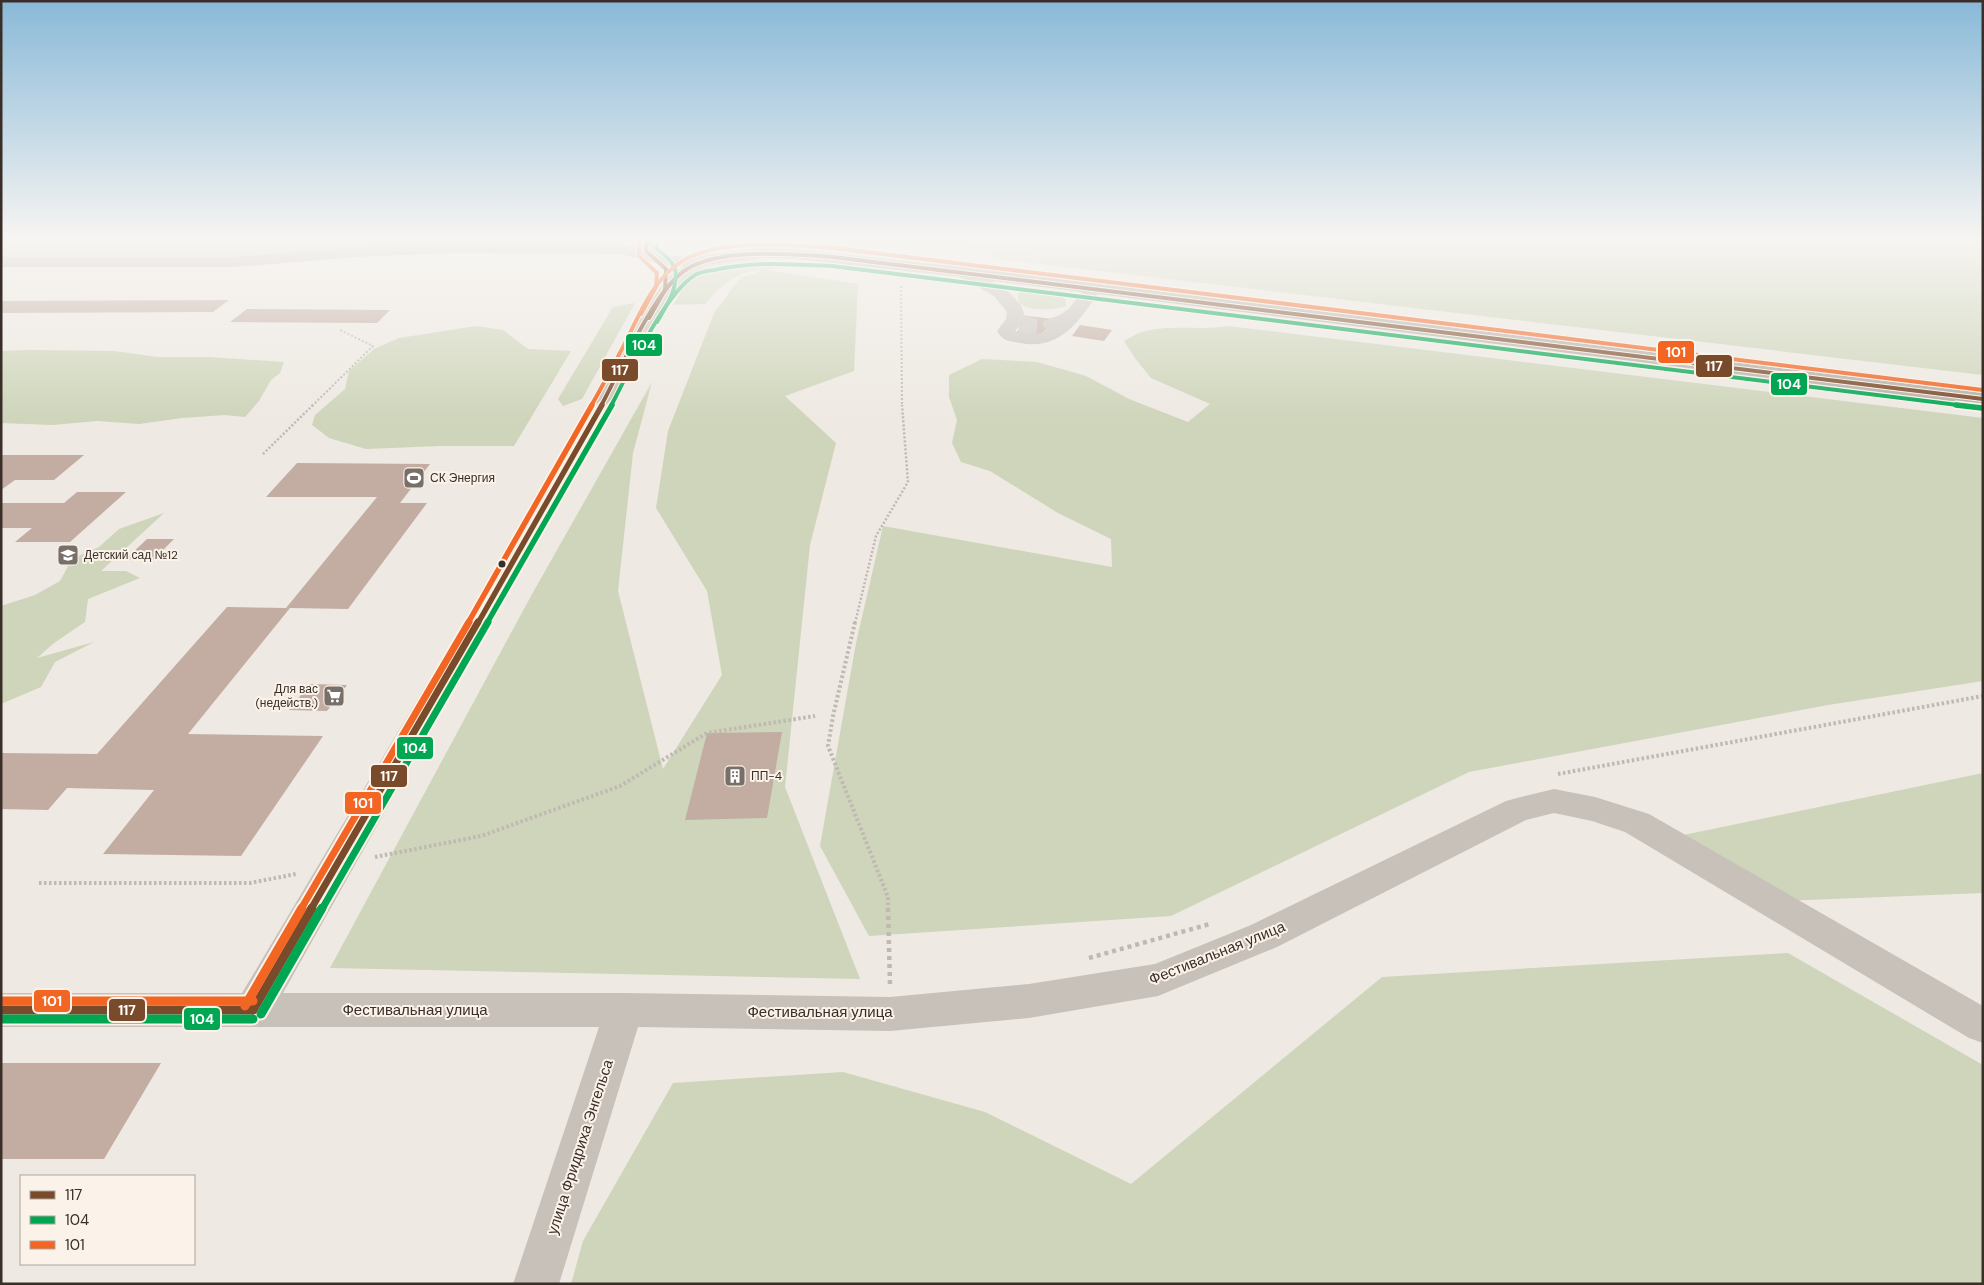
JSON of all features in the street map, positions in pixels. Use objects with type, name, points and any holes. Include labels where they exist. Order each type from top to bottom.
[{"type":"main road","points":[[1174,300],[1983,399]]},
{"type":"street","points":[[253,1010],[576,452],[660,300]]},
{"type":"street","points":[[1004,300],[1016,322]]},
{"type":"street","points":[[1058,325],[1061,318],[1016,322],[1007,333],[1010,336],[1033,340],[1048,339],[1058,325],[1083,300]]},
{"type":"street","name":"Фестивальная улица","points":[[1,1010],[624,1010],[890,1014],[1029,1001],[1158,980],[1264,936],[1517,810],[1554,801],[1596,809],[1637,823],[1983,1026]]},
{"type":"street","name":"улица Фридриха Энгельса","points":[[536,1284],[624,1010]]},
{"type":"path","points":[[890,1014],[888,897],[828,746],[833,716],[876,536],[908,482],[901,398],[901,300]]},
{"type":"path","points":[[263,454],[373,346],[340,330]]},
{"type":"path","points":[[39,883],[250,883],[481,836],[620,786],[707,733],[815,716]]},
{"type":"green space","points":[[676,300],[709,300],[705,304],[673,305]]},
{"type":"green space","points":[[724,300],[857,300],[854,371],[785,396],[836,443],[810,545],[785,787],[860,979],[330,968],[531,596],[652,382],[633,453],[618,591],[663,769],[722,675],[707,591],[656,508],[668,431],[714,313]]},
{"type":"green space","points":[[1018,300],[1066,300],[1066,306],[1034,309]]},
{"type":"green space","points":[[1345,300],[1983,300],[1983,375]]},
{"type":"green space","points":[[635,303],[582,399],[563,406],[558,399],[613,307]]},
{"type":"green space","points":[[476,326],[503,330],[528,349],[571,351],[514,446],[366,449],[329,438],[312,425],[315,415],[345,389],[349,371],[374,349],[399,338]]},
{"type":"green space","points":[[1228,326],[1983,418],[1983,681],[1828,705],[1469,772],[1171,916],[869,936],[820,846],[856,643],[883,526],[1112,567],[1111,539],[1058,513],[990,471],[961,462],[952,443],[957,420],[949,397],[949,375],[982,359],[1037,362],[1086,376],[1129,399],[1188,422],[1210,404],[1151,378],[1124,341],[1140,333],[1163,328]]},
{"type":"green space","points":[[1,351],[114,351],[158,357],[209,357],[284,362],[280,373],[271,380],[259,401],[245,417],[225,415],[139,424],[97,421],[52,425],[1,423]]},
{"type":"green space","points":[[164,513],[101,571],[126,571],[140,578],[88,599],[85,622],[54,643],[37,658],[94,642],[55,662],[41,687],[1,704],[1,606],[35,595],[60,581],[72,559],[99,547],[119,529]]},
{"type":"green space","points":[[1983,773],[1983,893],[1782,901],[1674,837]]},
{"type":"green space","points":[[1788,953],[1983,1065],[1983,1284],[571,1284],[583,1241],[673,1083],[843,1072],[985,1112],[1131,1184],[1382,977]]},
{"type":"building","points":[[229,300],[213,312],[1,313],[1,301]]},
{"type":"building","points":[[247,309],[390,310],[377,323],[230,322]]},
{"type":"building","points":[[1029,316],[1053,319],[1041,336],[1016,333]]},
{"type":"building","points":[[1080,325],[1112,330],[1104,341],[1072,336]]},
{"type":"building","points":[[1,455],[84,455],[54,480],[15,480],[1,490]]},
{"type":"building","points":[[297,463],[430,464],[400,503],[427,503],[348,609],[290,608],[188,734],[323,736],[241,856],[103,854],[154,790],[67,788],[48,810],[1,809],[1,753],[97,754],[227,607],[286,608],[377,497],[266,497]]},
{"type":"building","points":[[77,492],[126,492],[70,542],[15,542],[32,528],[1,528],[1,503],[64,503]]},
{"type":"building","points":[[147,539],[174,539],[153,560],[126,559]]},
{"type":"building","points":[[310,684],[347,685],[327,711],[289,710]]},
{"type":"building","name":"ПП-4","points":[[782,732],[767,818],[685,820],[707,733]]},
{"type":"building","points":[[1,1063],[161,1063],[104,1159],[1,1159]]},
{"type":"tunnel","points":[[1019,326],[1048,329]]},
{"type":"transit line","name":"101","points":[[245,1006],[528,518],[582,423],[648,300]]},
{"type":"transit line","name":"101","points":[[641,314],[649,300]]},
{"type":"transit line","name":"117","points":[[649,318],[659,300]]},
{"type":"transit line","name":"117","points":[[253,1010],[590,427],[659,300]]},
{"type":"transit line","name":"104","points":[[657,322],[669,300]]},
{"type":"transit line","name":"104","points":[[261,1014],[584,456],[662,312],[670,300]]},
{"type":"transit line","name":"104","points":[[1107,300],[1982,408]]},
{"type":"transit line","name":"117","points":[[1181,300],[1983,399]]},
{"type":"transit line","name":"101","points":[[1254,300],[1983,390]]},
{"type":"transit line","name":"101","points":[[1,1001],[253,1001]]},
{"type":"transit line","name":"117","points":[[1,1010],[253,1010]]},
{"type":"transit line","name":"104","points":[[1,1019],[253,1019]]},
{"type":"place","name":"СК Энергия","points":[[414,478]]},
{"type":"place","name":"Детский сад №12","points":[[68,555]]},
{"type":"place","name":"Для вас (недейств.)","points":[[334,696]]},
{"type":"place","name":"ПП-4","points":[[735,776]]}]
